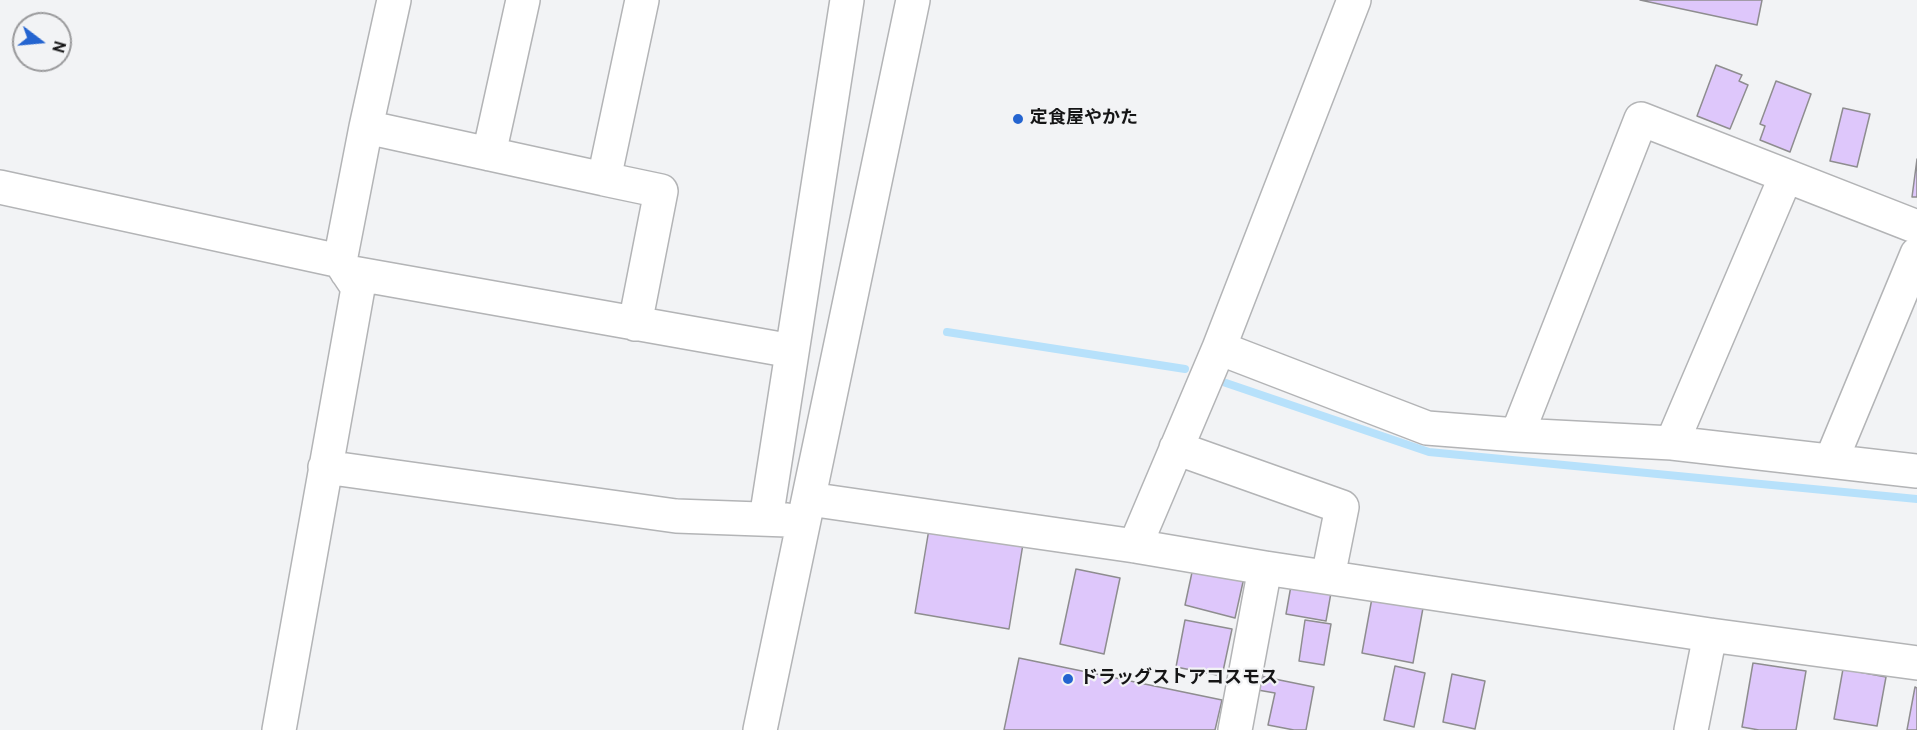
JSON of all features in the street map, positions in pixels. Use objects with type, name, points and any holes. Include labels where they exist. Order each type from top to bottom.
[{"type":"street","points":[[279,730],[358,288],[343,267],[366,127],[394,0]]},
{"type":"street","points":[[489,154],[523,0]]},
{"type":"street","points":[[604,179],[642,0]]},
{"type":"street","points":[[766,519],[847,0]]},
{"type":"street","points":[[760,730],[914,0]]},
{"type":"street","points":[[1135,546],[1219,348],[1354,0]]},
{"type":"street","points":[[1517,435],[1641,119],[1917,226]]},
{"type":"street","points":[[366,127],[661,191],[635,324]]},
{"type":"street","points":[[1672,443],[1786,176]]},
{"type":"street","points":[[0,187],[343,267],[635,324],[792,351]]},
{"type":"street","points":[[1831,461],[1917,254]]},
{"type":"street","points":[[1219,348],[1427,428],[1672,443],[1917,471]]},
{"type":"street","points":[[1176,448],[1342,507],[1328,577]]},
{"type":"street","points":[[325,467],[676,516],[766,519],[807,510],[1135,546],[1265,568],[1710,635],[1917,663]]},
{"type":"street","points":[[1235,730],[1265,568]]},
{"type":"street","points":[[1692,730],[1710,635]]},
{"type":"building","points":[[1640,0],[1762,0],[1757,25]]},
{"type":"building","points":[[1716,65],[1742,75],[1739,81],[1748,85],[1730,129],[1697,116]]},
{"type":"building","points":[[1776,81],[1811,94],[1790,152],[1760,140],[1765,126],[1760,124]]},
{"type":"building","points":[[1843,108],[1870,114],[1857,167],[1830,161]]},
{"type":"building","points":[[1917,159],[1917,197],[1912,197]]},
{"type":"building","points":[[929,529],[1023,544],[1009,629],[915,613]]},
{"type":"building","points":[[1194,563],[1245,573],[1235,618],[1185,605]]},
{"type":"building","points":[[1076,569],[1120,578],[1104,654],[1060,644]]},
{"type":"building","points":[[1292,580],[1332,587],[1326,621],[1286,614]]},
{"type":"building","points":[[1372,598],[1423,608],[1413,663],[1362,653]]},
{"type":"building","points":[[1185,620],[1232,629],[1222,676],[1176,667]]},
{"type":"building","points":[[1305,620],[1331,624],[1324,665],[1299,661]]},
{"type":"building","name":"ドラッグストアコスモス","points":[[1019,658],[1222,700],[1215,730],[1004,730]]},
{"type":"building","points":[[1753,663],[1806,671],[1796,730],[1759,730],[1742,727]]},
{"type":"building","points":[[1395,666],[1425,673],[1414,727],[1384,720]]},
{"type":"building","points":[[1843,669],[1886,677],[1877,726],[1834,719]]},
{"type":"building","points":[[1452,674],[1485,681],[1475,729],[1443,722]]},
{"type":"building","points":[[1255,675],[1314,687],[1306,730],[1268,725],[1275,693],[1252,689]]},
{"type":"building","points":[[1915,687],[1917,688],[1917,730],[1907,730]]},
{"type":"waterway","points":[[947,332],[1185,369]]},
{"type":"waterway","points":[[1226,383],[1429,452],[1917,499]]},
{"type":"place","name":"定食屋やかた","points":[[1018,119]]},
{"type":"place","name":"ドラッグストアコスモス","points":[[1068,679]]}]
